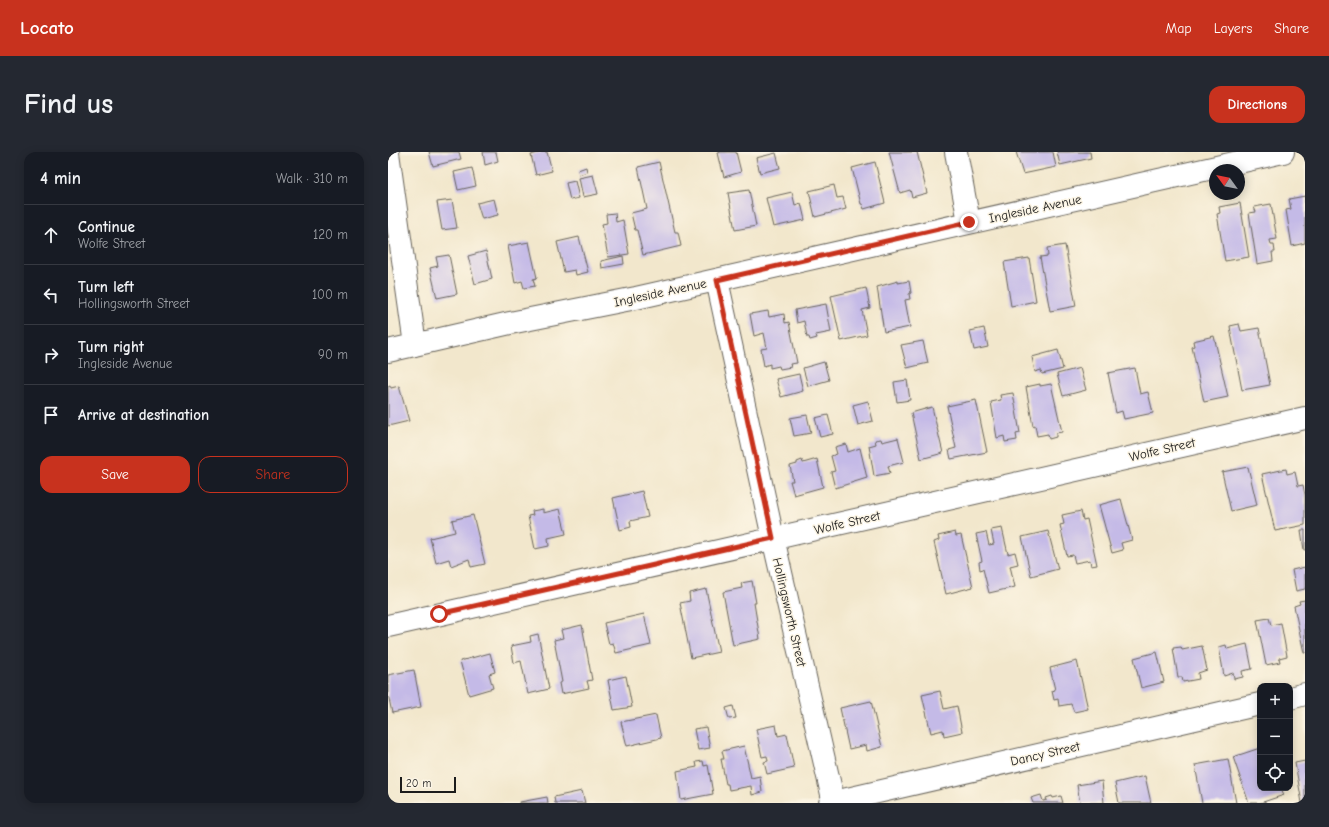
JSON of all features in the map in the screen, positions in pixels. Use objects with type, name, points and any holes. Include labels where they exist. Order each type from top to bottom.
[{"type":"street","points":[[956,152],[969,222]]},
{"type":"street","name":"Ingleside Avenue","points":[[388,351],[510,323],[717,280],[1283,152]]},
{"type":"street","points":[[388,153],[415,345]]},
{"type":"street","name":"Hollingsworth Street","points":[[717,280],[833,803]]},
{"type":"street","name":"Wolfe Street","points":[[388,626],[1305,418]]},
{"type":"street","points":[[1293,697],[1305,694]]},
{"type":"street","name":"Dancy Street","points":[[833,803],[1257,705]]},
{"type":"building","points":[[429,152],[459,152],[461,159],[433,166]]},
{"type":"building","points":[[483,152],[496,152],[498,161],[485,165]]},
{"type":"building","points":[[547,152],[552,171],[536,175],[531,155]]},
{"type":"building","points":[[736,152],[741,172],[724,177],[718,153]]},
{"type":"building","points":[[889,152],[917,152],[927,193],[912,197],[910,190],[900,193]]},
{"type":"building","points":[[1016,152],[1053,152],[1056,167],[1023,174]]},
{"type":"building","points":[[1057,152],[1090,152],[1091,158],[1060,165]]},
{"type":"building","points":[[776,153],[780,168],[760,173],[756,158]]},
{"type":"building","points":[[659,162],[675,232],[678,232],[681,246],[643,255],[631,213],[647,209],[638,167]]},
{"type":"building","points":[[875,162],[885,203],[864,209],[861,204],[852,168]]},
{"type":"building","points":[[586,167],[587,172],[579,175],[578,170]]},
{"type":"building","points":[[472,168],[476,186],[458,190],[454,172]]},
{"type":"building","points":[[593,175],[598,194],[583,197],[579,178]]},
{"type":"building","points":[[575,181],[579,198],[570,200],[566,183]]},
{"type":"building","points":[[834,185],[837,198],[843,197],[846,209],[815,217],[809,191]]},
{"type":"building","points":[[749,190],[756,226],[735,230],[728,193]]},
{"type":"building","points":[[792,192],[795,205],[801,203],[805,220],[773,227],[766,198]]},
{"type":"building","points":[[1305,196],[1305,243],[1292,246],[1286,210],[1291,209],[1289,199]]},
{"type":"building","points":[[494,199],[498,215],[482,219],[477,203]]},
{"type":"building","points":[[452,200],[457,228],[442,230],[437,202]]},
{"type":"building","points":[[1240,203],[1249,257],[1225,261],[1217,214],[1220,213],[1219,207]]},
{"type":"building","points":[[1271,204],[1277,239],[1270,240],[1271,245],[1274,245],[1275,252],[1272,252],[1273,261],[1257,264],[1249,213],[1256,212],[1254,207]]},
{"type":"building","points":[[615,213],[616,222],[623,220],[629,254],[608,257],[602,224],[607,223],[606,214]]},
{"type":"building","points":[[579,237],[588,272],[576,275],[575,270],[564,272],[557,242]]},
{"type":"building","points":[[529,242],[537,278],[533,279],[535,286],[524,288],[522,281],[515,283],[508,246]]},
{"type":"building","points":[[1065,245],[1076,306],[1050,311],[1040,257],[1048,256],[1047,248]]},
{"type":"building","points":[[486,251],[492,279],[475,284],[468,256]]},
{"type":"building","points":[[449,255],[457,294],[437,298],[430,268],[438,266],[436,257]]},
{"type":"building","points":[[623,256],[624,264],[602,268],[601,261]]},
{"type":"building","points":[[1029,258],[1036,301],[1011,306],[1004,262]]},
{"type":"building","points":[[898,281],[898,283],[909,281],[911,293],[909,294],[910,299],[905,300],[910,327],[884,332],[877,287]]},
{"type":"building","points":[[866,288],[870,308],[862,310],[867,335],[841,341],[831,296]]},
{"type":"building","points":[[826,304],[831,332],[816,335],[817,338],[810,340],[809,337],[807,337],[804,321],[797,323],[795,310]]},
{"type":"building","points":[[768,311],[769,317],[784,314],[785,323],[789,322],[797,363],[790,364],[791,367],[780,369],[779,366],[770,368],[770,364],[764,366],[761,349],[767,348],[764,333],[754,336],[750,314]]},
{"type":"building","points":[[1239,324],[1241,331],[1259,328],[1270,385],[1242,390],[1230,326]]},
{"type":"building","points":[[984,328],[988,347],[974,350],[970,331]]},
{"type":"building","points":[[1214,336],[1228,397],[1204,402],[1192,347],[1194,346],[1193,341]]},
{"type":"building","points":[[923,341],[928,363],[907,368],[901,345]]},
{"type":"building","points":[[1058,350],[1063,369],[1042,374],[1041,370],[1035,372],[1032,357]]},
{"type":"building","points":[[824,362],[829,380],[808,386],[803,368]]},
{"type":"building","points":[[1080,368],[1086,390],[1063,396],[1057,374]]},
{"type":"building","points":[[1135,368],[1140,394],[1148,392],[1153,413],[1124,419],[1122,411],[1116,413],[1108,373]]},
{"type":"building","points":[[799,374],[803,391],[781,397],[776,379]]},
{"type":"building","points":[[907,380],[910,400],[897,402],[894,382]]},
{"type":"building","points":[[1040,384],[1040,386],[1051,384],[1062,432],[1056,433],[1056,437],[1049,439],[1048,434],[1037,436],[1035,425],[1033,426],[1026,387]]},
{"type":"building","points":[[390,385],[391,388],[399,386],[409,421],[388,426],[388,386]]},
{"type":"building","points":[[1013,393],[1020,433],[1016,434],[1017,440],[1005,442],[1004,436],[997,438],[991,402],[1001,400],[1000,395]]},
{"type":"building","points":[[976,400],[987,452],[951,459],[949,450],[956,448],[947,406]]},
{"type":"building","points":[[868,401],[873,421],[858,425],[853,405]]},
{"type":"building","points":[[932,407],[943,453],[921,459],[911,413]]},
{"type":"building","points":[[807,415],[811,433],[794,436],[790,418]]},
{"type":"building","points":[[828,415],[833,434],[820,437],[815,418]]},
{"type":"building","points":[[898,438],[904,462],[888,466],[890,473],[874,476],[869,446],[876,444],[875,440],[881,439],[882,442]]},
{"type":"building","points":[[846,444],[848,452],[860,448],[867,478],[835,488],[831,472],[835,471],[831,456],[837,454],[835,447]]},
{"type":"building","points":[[817,459],[823,487],[794,495],[790,481],[793,481],[790,466],[797,464],[797,462],[802,460],[803,463]]},
{"type":"building","points":[[1248,467],[1257,505],[1231,511],[1222,472]]},
{"type":"building","points":[[1286,469],[1287,474],[1295,472],[1298,486],[1303,485],[1305,495],[1305,525],[1275,531],[1262,474]]},
{"type":"building","points":[[642,491],[648,517],[630,521],[631,527],[620,530],[613,498]]},
{"type":"building","points":[[1121,499],[1132,540],[1121,543],[1123,550],[1112,553],[1099,505]]},
{"type":"building","points":[[543,509],[543,513],[560,509],[566,534],[548,538],[549,546],[535,549],[528,516],[533,515],[532,511]]},
{"type":"building","points":[[1081,511],[1083,520],[1087,519],[1097,565],[1091,566],[1090,560],[1075,563],[1073,555],[1067,556],[1060,525],[1064,524],[1062,515]]},
{"type":"building","points":[[473,515],[485,564],[471,567],[469,559],[451,566],[449,559],[436,563],[430,538],[455,532],[452,520]]},
{"type":"building","points":[[1002,528],[1008,554],[1015,552],[1018,564],[1010,566],[1015,587],[989,593],[983,569],[980,570],[979,562],[982,561],[976,534],[986,532],[989,545],[994,544],[991,530]]},
{"type":"building","points":[[1301,530],[1305,530],[1305,550],[1304,550]]},
{"type":"building","points":[[1048,531],[1058,569],[1031,576],[1022,537]]},
{"type":"building","points":[[955,532],[956,536],[961,535],[973,587],[946,594],[934,542],[939,540],[938,536]]},
{"type":"building","points":[[1305,567],[1305,589],[1296,591],[1292,570]]},
{"type":"building","points":[[752,581],[760,639],[733,645],[723,592],[742,588],[741,583]]},
{"type":"building","points":[[706,589],[719,652],[691,658],[680,603],[690,601],[689,593]]},
{"type":"building","points":[[1305,600],[1304,653],[1294,606],[1300,604],[1299,601]]},
{"type":"building","points":[[644,614],[651,645],[616,653],[613,643],[609,644],[604,623]]},
{"type":"building","points":[[1269,618],[1271,625],[1281,623],[1287,656],[1279,658],[1280,662],[1266,665],[1257,620]]},
{"type":"building","points":[[582,625],[592,680],[587,681],[589,688],[561,694],[559,683],[562,682],[554,640],[563,638],[561,630]]},
{"type":"building","points":[[538,634],[549,689],[528,694],[521,661],[514,663],[511,646],[531,642],[530,636]]},
{"type":"building","points":[[1247,644],[1252,669],[1242,671],[1243,677],[1234,679],[1233,673],[1224,676],[1219,647],[1226,645],[1227,649]]},
{"type":"building","points":[[1202,646],[1207,670],[1198,673],[1199,679],[1183,682],[1182,677],[1178,677],[1173,648],[1181,647],[1182,650]]},
{"type":"building","points":[[1157,652],[1164,682],[1141,688],[1134,658]]},
{"type":"building","points":[[490,653],[495,672],[489,674],[493,688],[469,695],[460,661]]},
{"type":"building","points":[[1077,661],[1088,709],[1074,712],[1071,704],[1059,706],[1058,699],[1054,700],[1052,691],[1055,690],[1050,668]]},
{"type":"building","points":[[414,670],[421,707],[392,713],[388,694],[388,675]]},
{"type":"building","points":[[626,676],[632,707],[614,710],[608,680]]},
{"type":"building","points":[[940,691],[944,709],[957,706],[962,732],[944,736],[943,730],[931,733],[922,695]]},
{"type":"building","points":[[871,701],[882,747],[867,751],[866,745],[849,749],[840,708]]},
{"type":"building","points":[[733,706],[736,718],[729,719],[726,708]]},
{"type":"building","points":[[656,715],[661,738],[627,746],[621,722]]},
{"type":"building","points":[[776,725],[778,736],[787,734],[794,768],[767,774],[764,762],[768,761],[767,756],[762,757],[756,729]]},
{"type":"building","points":[[706,727],[710,748],[698,750],[694,729]]},
{"type":"building","points":[[744,746],[751,778],[760,776],[762,792],[752,795],[751,786],[729,790],[728,784],[726,784],[721,759],[724,759],[722,751]]},
{"type":"building","points":[[1257,749],[1257,791],[1282,791],[1284,795],[1260,803],[1249,803],[1233,757]]},
{"type":"building","points":[[1228,759],[1236,803],[1202,803],[1195,765]]},
{"type":"building","points":[[703,761],[704,766],[708,765],[713,794],[681,800],[677,771],[697,767],[696,762]]},
{"type":"building","points":[[1305,761],[1305,803],[1302,803],[1295,763]]},
{"type":"building","points":[[1145,776],[1151,803],[1119,803],[1115,783]]},
{"type":"building","points":[[1102,781],[1104,803],[1080,803],[1077,785]]},
{"type":"building","points":[[582,791],[585,803],[555,803],[554,797]]},
{"type":"building","points":[[1041,795],[1043,801],[1052,796],[1053,798],[1061,796],[1063,803],[1033,803],[1031,798]]},
{"type":"building","points":[[547,797],[548,803],[520,803],[520,802]]},
{"type":"route","points":[[439,614],[773,538],[756,454],[717,280],[969,222]]}]
